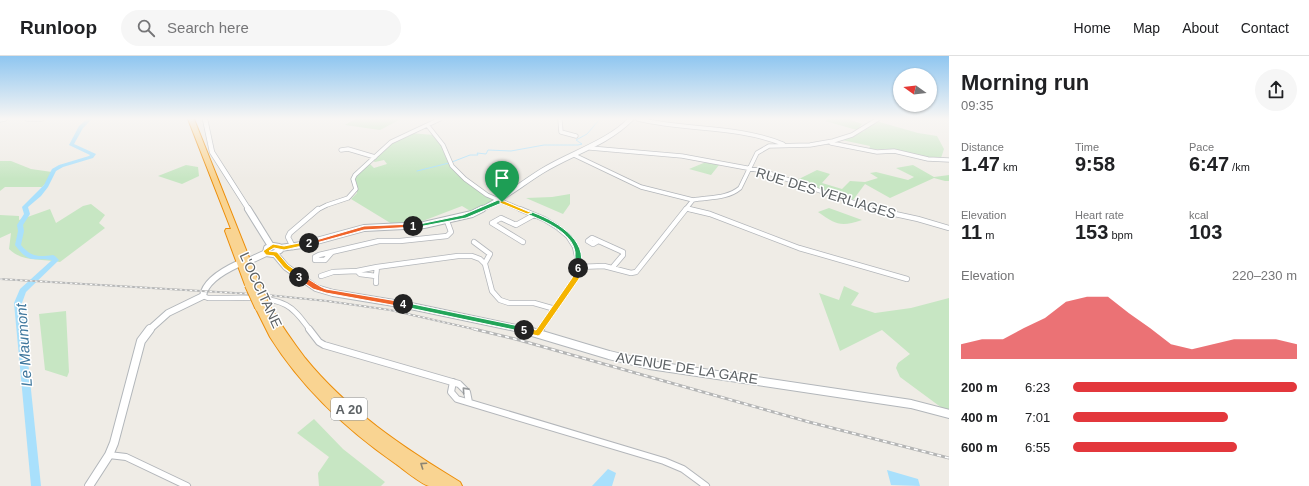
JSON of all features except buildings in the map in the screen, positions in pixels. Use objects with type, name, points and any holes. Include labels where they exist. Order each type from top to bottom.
[{"type":"highway","name":"L'OCCITANE","points":[[195,139],[253,285],[263,307],[286,340],[302,361],[342,403],[390,442],[456,486]]},
{"type":"highway","name":"L'OCCITANE","points":[[198,139],[253,285]]},
{"type":"highway","name":"L'OCCITANE","points":[[263,307],[265,319],[284,350],[313,385],[359,428],[407,465],[439,486]]},
{"type":"highway","points":[[407,465],[430,486]]},
{"type":"street","points":[[209,139],[212,152],[271,246]]},
{"type":"street","points":[[294,246],[288,237],[290,233],[319,209],[344,200],[353,194],[356,189],[353,179],[355,175],[392,142],[399,139]]},
{"type":"street","points":[[438,139],[445,148],[450,162],[466,181],[500,201],[546,220],[572,238],[578,250],[578,267],[575,279],[538,333]]},
{"type":"street","points":[[266,253],[266,250],[271,246],[280,248],[294,246],[364,228],[410,226],[447,221],[472,214],[500,201],[536,175],[590,148],[603,139]]},
{"type":"street","points":[[771,139],[784,145]]},
{"type":"street","points":[[574,155],[641,187],[693,200],[733,194],[740,188],[757,153],[769,146],[810,145],[837,139]]},
{"type":"street","points":[[827,142],[877,152],[894,151],[928,159],[949,160]]},
{"type":"street","name":"RUE DES VERLIAGES","points":[[590,148],[682,156],[763,171],[879,212],[918,219],[949,228]]},
{"type":"street","points":[[341,150],[348,149],[375,157]]},
{"type":"street","points":[[578,267],[604,266],[631,273],[636,272],[651,255],[693,200]]},
{"type":"street","points":[[687,209],[710,214],[799,248],[906,279]]},
{"type":"street","points":[[506,231],[534,215]]},
{"type":"street","points":[[516,225],[501,218],[492,223],[523,242]]},
{"type":"street","points":[[332,252],[380,241],[400,241],[447,236],[451,232],[447,221]]},
{"type":"street","points":[[598,241],[623,252],[623,255],[612,268]]},
{"type":"street","points":[[474,242],[490,254],[485,263]]},
{"type":"street","points":[[251,260],[266,253],[275,254],[279,252],[280,248]]},
{"type":"street","name":"AVENUE DE LA GARE","points":[[275,254],[286,267],[309,284],[321,290],[498,323],[538,333],[629,361],[903,403],[949,414]]},
{"type":"street","points":[[321,276],[332,272],[465,256],[480,259],[485,263],[488,269],[492,292],[500,300],[512,303],[533,303],[555,309]]},
{"type":"street","points":[[203,296],[204,291],[218,276],[238,264]]},
{"type":"street","points":[[376,283],[377,267]]},
{"type":"street","points":[[357,270],[360,274],[376,276]]},
{"type":"street","points":[[89,486],[109,455],[114,443],[141,341],[144,336],[156,321],[167,313],[203,296],[208,298],[257,299],[282,303],[293,310],[319,342],[324,345],[459,384],[469,394],[469,402]]},
{"type":"street","points":[[453,382],[451,389],[454,397],[670,463],[683,469],[706,486]]},
{"type":"street","points":[[109,455],[126,457],[187,486]]},
{"type":"green space","points":[[400,139],[437,139],[443,148],[447,160],[457,174],[467,183],[495,200],[472,212],[462,206],[415,224],[392,224],[351,199],[357,193],[355,179],[356,175],[369,163],[374,168],[387,164],[384,160],[373,161],[391,144]]},
{"type":"green space","points":[[939,139],[944,149],[941,158],[925,157],[893,150],[869,149],[870,146],[842,140]]},
{"type":"green space","points":[[0,161],[11,161],[31,169],[52,172],[50,179],[42,187],[5,187],[0,191]]},
{"type":"green space","points":[[706,162],[719,165],[711,175],[689,169]]},
{"type":"green space","points":[[186,165],[198,167],[199,176],[182,184],[158,176]]},
{"type":"green space","points":[[913,165],[934,177],[949,175],[949,181],[934,178],[890,198],[865,184],[853,200],[826,192],[797,180],[817,170],[830,174],[822,183],[842,189],[850,181],[865,182],[878,178],[870,173],[876,172],[908,180],[914,177],[896,168]]},
{"type":"green space","points":[[570,194],[570,204],[563,214],[526,198],[552,197]]},
{"type":"green space","points":[[91,204],[105,215],[99,223],[105,228],[60,262],[20,256],[9,249],[11,233],[0,238],[0,215],[19,216],[19,220],[50,209],[56,223],[83,206]]},
{"type":"green space","points":[[829,208],[862,220],[849,224],[839,224],[818,212]]},
{"type":"green space","points":[[844,286],[859,293],[851,305],[875,313],[911,308],[949,298],[949,411],[942,408],[900,377],[896,368],[898,363],[910,354],[882,330],[840,351],[819,293],[839,300]]},
{"type":"green space","points":[[66,311],[69,372],[67,377],[45,370],[39,314]]},
{"type":"green space","points":[[314,419],[343,449],[385,482],[381,486],[319,486],[318,473],[329,457],[297,433]]},
{"type":"water","points":[[608,469],[616,473],[612,486],[592,486]]},
{"type":"water","points":[[887,470],[918,479],[920,486],[891,485]]},
{"type":"waterway","name":"Le Maumont","points":[[36,486],[18,303],[23,291],[56,260],[53,257],[37,258],[29,256],[22,250],[18,245],[21,231],[20,225],[27,214],[25,207],[42,190],[49,181],[54,170],[61,166],[91,157],[93,154],[71,145],[74,139]]},
{"type":"waterway","points":[[452,162],[470,155],[478,155],[477,153],[486,154],[488,150],[511,151],[544,145],[582,144],[576,140],[578,139]]},
{"type":"waterway","points":[[417,171],[449,163]]},
{"type":"railway","points":[[0,279],[267,295],[327,301],[390,310],[478,330]]},
{"type":"railway","points":[[474,329],[519,340],[809,422],[949,458]]},
{"type":"route","points":[[500,201],[502,202],[546,220],[565,232],[572,238],[578,250],[578,270],[575,279],[538,333],[513,326],[326,291],[316,288],[292,272],[275,254],[266,253],[267,248],[269,247],[278,246],[280,248],[302,245],[364,228],[410,226],[447,221],[472,214],[500,201]]}]
